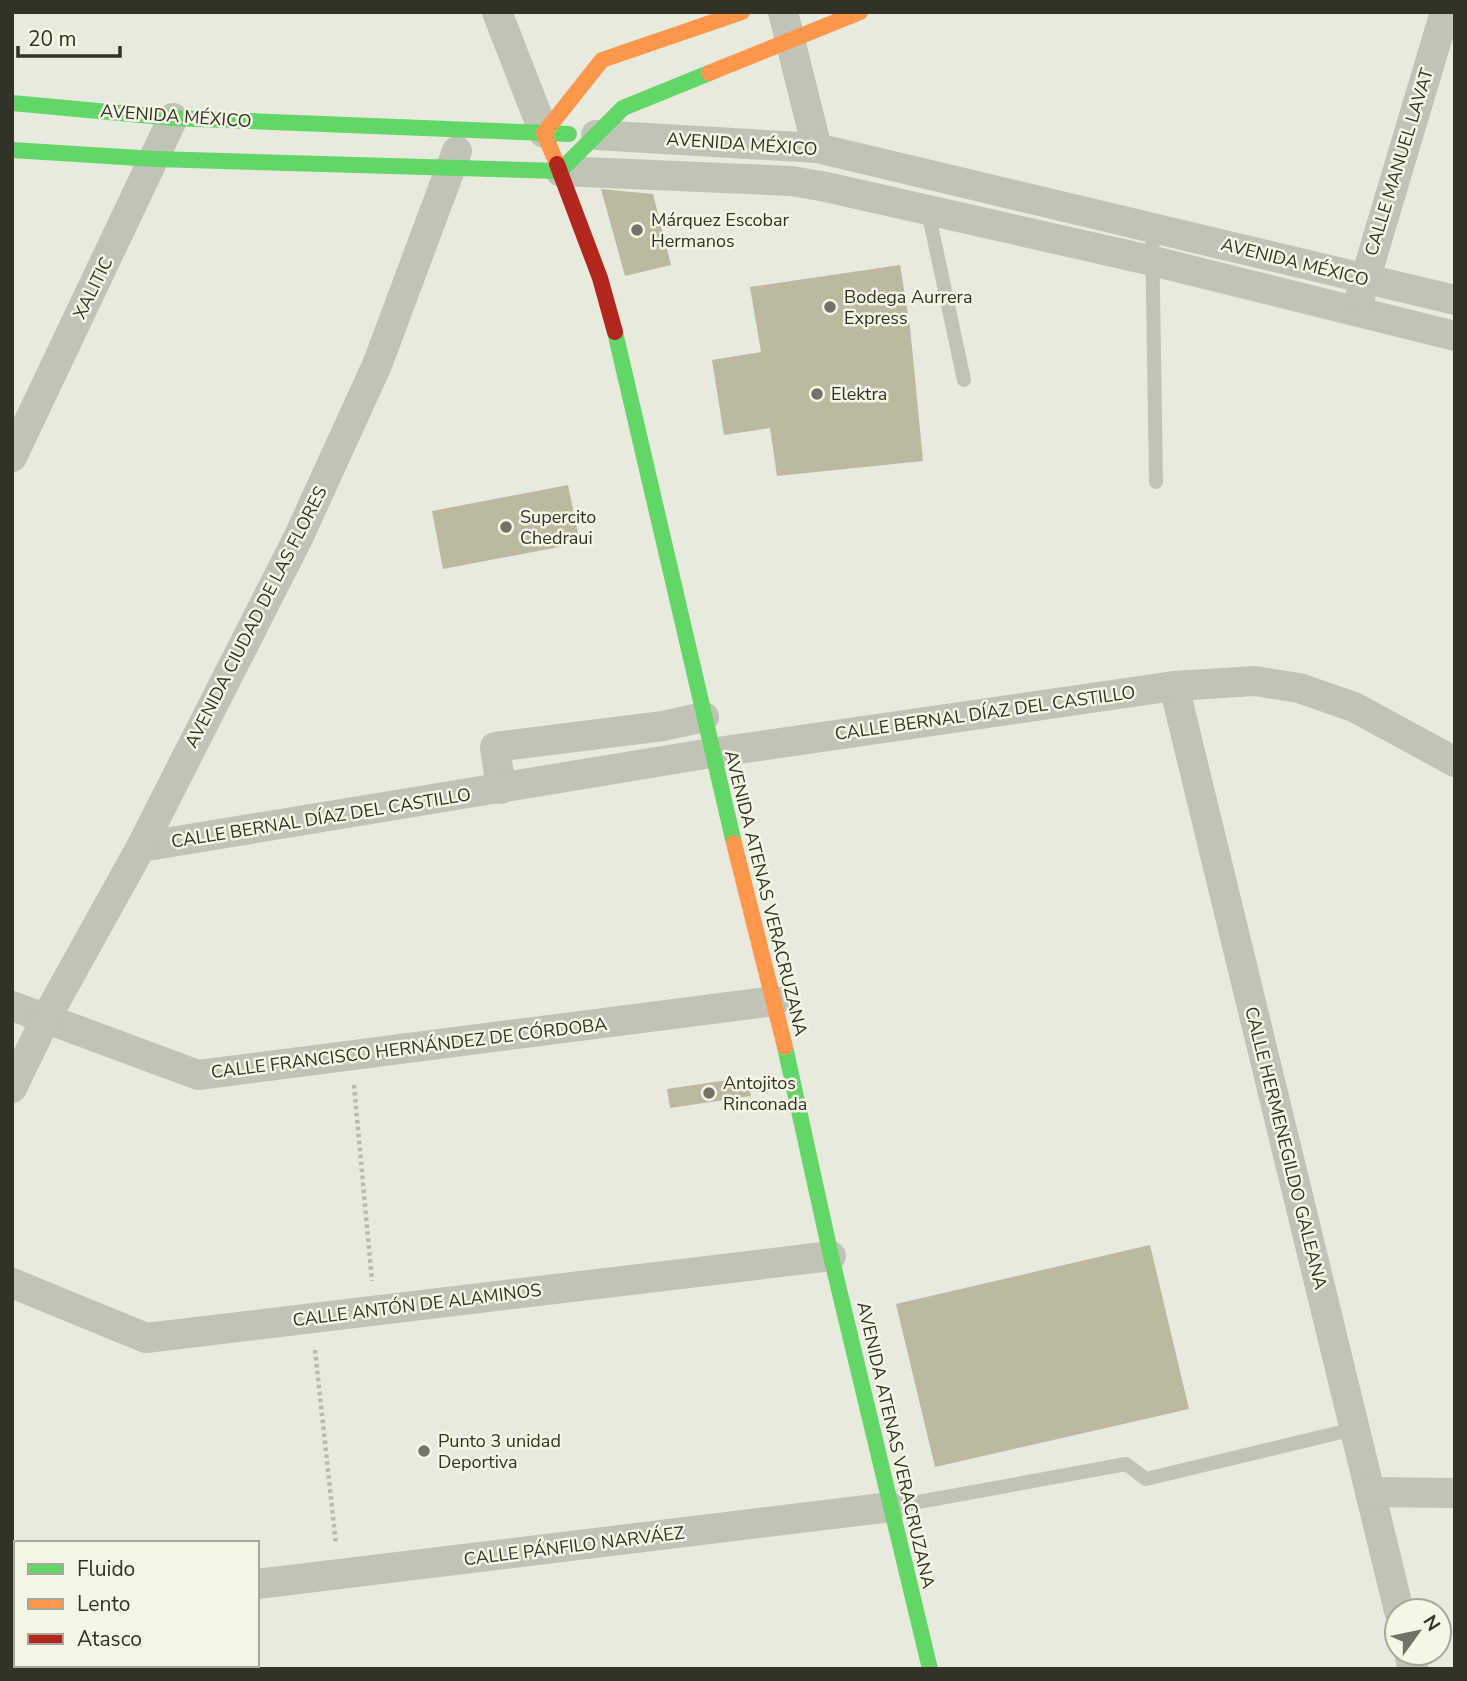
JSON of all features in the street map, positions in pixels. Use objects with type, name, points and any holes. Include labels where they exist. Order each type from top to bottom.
[{"type":"main road","points":[[544,134],[602,60],[743,12]]},
{"type":"main road","points":[[560,171],[623,108],[787,26],[860,12]]},
{"type":"main road","name":"AVENIDA MÉXICO","points":[[12,103],[173,118],[596,135]]},
{"type":"main road","name":"AVENIDA ATENAS VERACRUZANA","points":[[544,134],[600,278],[620,351],[711,753],[775,1001],[831,1256],[930,1669]]},
{"type":"main road","name":"AVENIDA MÉXICO","points":[[12,150],[155,159],[560,171]]},
{"type":"street","points":[[497,12],[544,134]]},
{"type":"street","name":"CALLE MANUEL LAVAT","points":[[1356,312],[1445,12]]},
{"type":"street","points":[[787,26],[817,148]]},
{"type":"street","name":"XALITIC","points":[[12,457],[173,118]]},
{"type":"street","name":"AVENIDA CIUDAD DE LAS FLORES","points":[[12,1088],[45,1020],[141,847],[298,538],[377,365],[464,128]]},
{"type":"street","name":"AVENIDA MÉXICO","points":[[596,135],[817,148],[1455,300]]},
{"type":"street","name":"AVENIDA MÉXICO","points":[[560,171],[792,181],[1153,261],[1455,336]]},
{"type":"street","name":"CALLE BERNAL DÍAZ DEL CASTILLO","points":[[141,847],[711,753],[1174,686],[1255,681],[1299,688],[1354,707],[1455,762]]},
{"type":"street","name":"CALLE HERMENEGILDO GALEANA","points":[[1174,686],[1396,1597]]},
{"type":"street","points":[[501,789],[495,747],[663,726],[704,717]]},
{"type":"street","name":"CALLE FRANCISCO HERNÁNDEZ DE CÓRDOBA","points":[[12,1006],[198,1075],[775,1001]]},
{"type":"street","name":"CALLE ANTÓN DE ALAMINOS","points":[[12,1283],[146,1338],[831,1256]]},
{"type":"street","points":[[1370,1492],[1455,1493]]},
{"type":"street","name":"CALLE PÁNFILO NARVÁEZ","points":[[259,1584],[891,1507]]},
{"type":"lane","points":[[928,211],[964,380]]},
{"type":"lane","points":[[1152,226],[1156,482]]},
{"type":"lane","points":[[891,1507],[1126,1464],[1146,1479],[1354,1429]]},
{"type":"path","points":[[352,1057],[375,1310]]},
{"type":"path","points":[[312,1318],[336,1547],[335,1575]]},
{"type":"building","name":"Márquez Escobar Hermanos","points":[[601,189],[653,194],[671,265],[625,276]]},
{"type":"building","name":"Elektra","points":[[900,265],[910,327],[923,461],[777,476],[770,428],[724,435],[712,360],[761,352],[750,287]]},
{"type":"building","name":"Supercito Chedraui","points":[[568,485],[580,543],[443,569],[432,511]]},
{"type":"building","name":"Antojitos Rinconada","points":[[748,1077],[751,1096],[670,1108],[667,1089]]},
{"type":"building","points":[[1150,1245],[1189,1409],[935,1467],[896,1304]]},
{"type":"traffic: fast","points":[[12,150],[155,159],[560,171],[623,108],[709,73]]},
{"type":"traffic: fast","points":[[12,103],[173,118],[569,134]]},
{"type":"traffic: fast","points":[[615,332],[734,843]]},
{"type":"traffic: fast","points":[[785,1047],[831,1256],[930,1669]]},
{"type":"traffic: slow","points":[[557,164],[544,133],[602,60],[742,12]]},
{"type":"traffic: slow","points":[[709,73],[860,12]]},
{"type":"traffic: slow","points":[[734,843],[785,1047]]},
{"type":"traffic: jam","points":[[557,164],[600,278],[615,332]]},
{"type":"place","name":"Márquez Escobar Hermanos","points":[[637,230]]},
{"type":"place","name":"Bodega Aurrera Express","points":[[830,307]]},
{"type":"place","name":"Elektra","points":[[817,394]]},
{"type":"place","name":"Supercito Chedraui","points":[[506,527]]},
{"type":"place","name":"Antojitos Rinconada","points":[[709,1093]]},
{"type":"place","name":"Punto 3 unidad Deportiva","points":[[424,1451]]}]
